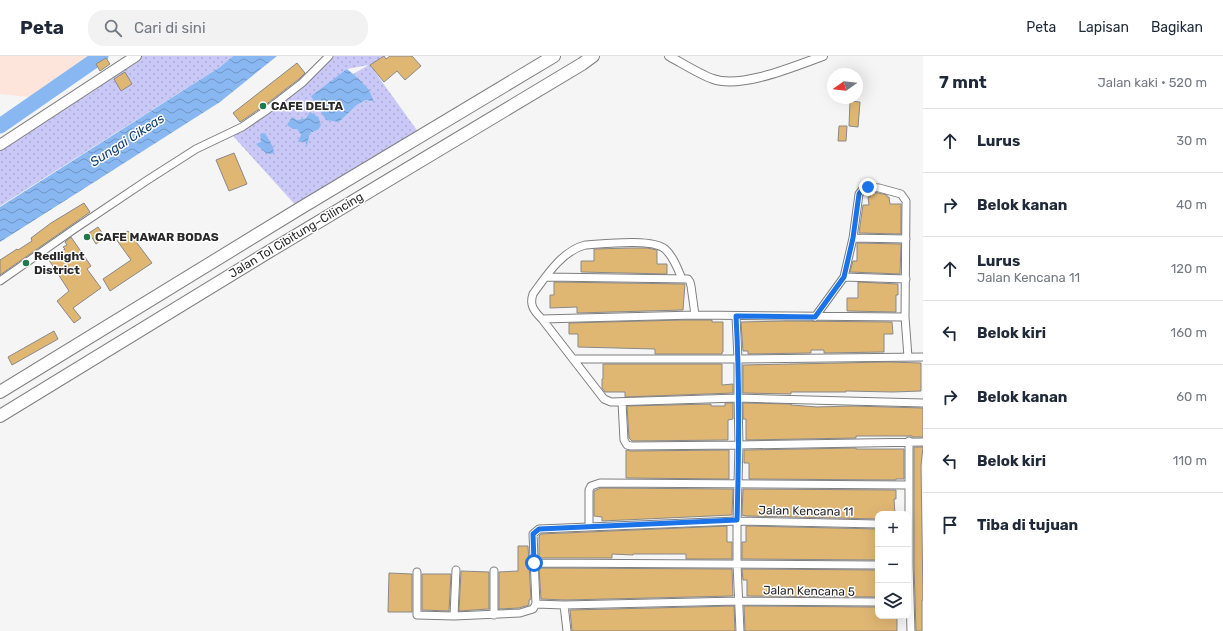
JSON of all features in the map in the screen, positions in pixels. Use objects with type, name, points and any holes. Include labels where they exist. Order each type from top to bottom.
[{"type":"highway","name":"Jalan Tol Cibitung–Cilincing","points":[[0,392],[299,209],[554,56]]},
{"type":"highway","name":"Jalan Tol Cibitung–Cilincing","points":[[0,416],[276,247],[593,56]]},
{"type":"main road","points":[[0,145],[136,56]]},
{"type":"street","points":[[0,281],[73,230],[196,149],[242,127],[302,83],[329,56]]},
{"type":"street","points":[[669,56],[713,79],[727,82],[756,78],[823,56]]},
{"type":"street","points":[[815,317],[844,277],[853,238],[859,194],[862,190],[868,187],[879,188],[900,194],[906,201],[905,317],[908,358]]},
{"type":"street","points":[[853,238],[906,239]]},
{"type":"street","points":[[682,279],[669,252],[664,248],[653,244],[585,245],[578,247],[558,262],[532,294],[531,300],[533,310],[542,319],[604,399],[611,402],[738,398],[923,403]]},
{"type":"street","points":[[546,277],[688,279],[690,282],[695,315]]},
{"type":"street","points":[[844,277],[906,279]]},
{"type":"street","points":[[542,319],[695,315],[905,317]]},
{"type":"street","points":[[736,316],[739,445],[737,564],[740,631]]},
{"type":"street","points":[[573,359],[923,357]]},
{"type":"street","points":[[622,402],[624,440],[627,445],[923,442]]},
{"type":"street","points":[[908,511],[909,441]]},
{"type":"street","points":[[589,526],[589,490],[591,486],[596,484],[738,483],[909,485]]},
{"type":"street","name":"Jalan Kencana 11","points":[[534,563],[533,534],[535,531],[545,528],[737,520],[875,524]]},
{"type":"street","points":[[417,572],[417,615],[454,616],[494,615],[525,612],[533,609],[536,604],[534,563],[875,565]]},
{"type":"street","points":[[454,616],[456,570]]},
{"type":"street","points":[[494,571],[494,615]]},
{"type":"street","name":"Jalan Kencana 5","points":[[536,604],[564,605],[739,601],[875,602]]},
{"type":"street","points":[[564,605],[567,631]]},
{"type":"street","points":[[910,619],[911,631]]},
{"type":"shaded area","points":[[0,56],[101,56],[40,98],[0,94]]},
{"type":"shaded area","points":[[131,56],[233,56],[220,67],[0,206],[0,142]]},
{"type":"shaded area","points":[[329,56],[384,56],[370,65],[421,136],[299,209],[233,136],[248,127]],"holes":[[[369,65],[353,74],[358,78],[373,102],[366,100],[357,105],[339,122],[347,69]],[[292,117],[297,120],[306,118],[318,130],[310,133],[307,145],[297,129]]]},
{"type":"water","name":"Sungai Cikeas","points":[[233,56],[277,56],[220,102],[0,242],[0,207],[220,67]]},
{"type":"water","points":[[347,69],[369,90],[374,102],[366,100],[357,105],[339,122],[326,120],[311,96]]},
{"type":"water","points":[[310,112],[318,117],[321,125],[318,130],[310,133],[307,146],[305,142],[298,142],[301,135],[297,129],[293,129],[287,125],[292,117],[297,120],[306,118]]},
{"type":"water","points":[[265,133],[273,147],[274,153],[266,153],[256,144],[261,142],[260,134]]},
{"type":"building","points":[[384,56],[386,59],[390,56],[412,56],[421,66],[405,80],[397,71],[384,82],[370,65]]},
{"type":"building","points":[[106,58],[110,64],[100,71],[96,64]]},
{"type":"building","points":[[297,63],[305,73],[264,106],[240,122],[233,113]]},
{"type":"building","points":[[125,72],[132,84],[121,91],[114,79]]},
{"type":"building","points":[[850,104],[860,104],[858,127],[849,126]]},
{"type":"building","points":[[839,126],[847,126],[846,141],[838,141]]},
{"type":"building","points":[[234,153],[247,184],[229,191],[216,160]]},
{"type":"building","points":[[870,192],[887,195],[887,197],[889,197],[890,204],[901,204],[901,234],[859,233],[863,205],[869,205],[868,197],[870,197]]},
{"type":"building","points":[[84,203],[90,212],[0,275],[0,260],[32,241],[31,238],[51,223]]},
{"type":"building","points":[[98,227],[105,237],[96,244],[89,233]]},
{"type":"building","points":[[128,231],[152,263],[110,291],[103,279],[131,260],[116,239]]},
{"type":"building","points":[[71,237],[91,266],[87,269],[101,288],[73,308],[81,318],[74,323],[57,301],[69,291],[49,260],[65,249],[63,247],[67,245],[65,242]]},
{"type":"building","points":[[857,243],[901,244],[900,274],[850,272],[853,261],[857,261]]},
{"type":"building","points":[[647,248],[657,250],[657,264],[667,264],[667,274],[581,272],[581,261],[594,261],[594,249]]},
{"type":"building","points":[[554,282],[685,284],[683,310],[577,313],[577,307],[550,308],[550,295],[554,295]]},
{"type":"building","points":[[858,282],[898,284],[898,295],[896,295],[896,312],[847,311],[847,298],[858,298]]},
{"type":"building","points":[[712,320],[712,322],[723,322],[722,354],[655,354],[655,349],[578,347],[578,334],[569,334],[569,323]]},
{"type":"building","points":[[741,322],[892,322],[893,334],[884,334],[884,352],[824,353],[824,350],[811,350],[811,353],[748,354],[748,351],[743,351]]},
{"type":"building","points":[[54,331],[58,339],[12,365],[8,357]]},
{"type":"building","points":[[887,362],[921,363],[921,391],[791,392],[791,394],[743,393],[743,365]]},
{"type":"building","points":[[603,364],[722,364],[722,385],[733,384],[733,393],[625,397],[625,392],[605,392],[602,388]]},
{"type":"building","points":[[725,403],[733,403],[733,419],[728,420],[728,440],[632,441],[629,438],[627,406],[711,404],[711,406],[725,406]]},
{"type":"building","points":[[743,403],[791,404],[817,407],[852,406],[923,408],[923,437],[856,436],[856,438],[746,440],[746,419],[743,419]]},
{"type":"building","points":[[914,447],[923,447],[921,466],[922,631],[916,631],[914,565]]},
{"type":"building","points":[[856,448],[904,449],[904,479],[749,479],[749,463],[744,463],[744,450]]},
{"type":"building","points":[[626,450],[729,450],[729,479],[626,478]]},
{"type":"building","points":[[601,488],[733,489],[732,515],[602,521],[602,517],[594,516],[594,491]]},
{"type":"building","points":[[743,489],[896,490],[896,499],[894,499],[895,511],[875,511],[875,519],[742,515]]},
{"type":"building","points":[[727,526],[727,542],[732,542],[732,559],[686,559],[686,554],[612,554],[612,558],[539,558],[539,536],[541,534]]},
{"type":"building","points":[[746,526],[875,529],[875,560],[742,559],[742,542],[746,542]]},
{"type":"building","points":[[518,546],[528,546],[531,599],[529,600],[529,605],[519,608],[499,609],[499,572],[518,571]]},
{"type":"building","points":[[539,568],[732,569],[733,596],[565,600],[541,599]]},
{"type":"building","points":[[742,569],[875,570],[875,597],[747,596],[747,580],[743,580]]},
{"type":"building","points":[[461,571],[489,572],[489,609],[459,611]]},
{"type":"building","points":[[389,573],[412,574],[412,612],[388,612]]},
{"type":"building","points":[[422,574],[451,574],[449,611],[422,610]]},
{"type":"building","points":[[734,606],[735,631],[572,631],[570,610]]},
{"type":"building","points":[[744,606],[875,607],[875,619],[897,619],[897,631],[745,631]]},
{"type":"waterway","points":[[0,126],[101,56]]},
{"type":"place","name":"CAFE DELTA","points":[[263,106]]},
{"type":"place","name":"CAFE MAWAR BODAS","points":[[87,237]]},
{"type":"place","name":"Redlight District","points":[[26,263]]},
{"type":"route","points":[[534,563],[533,534],[539,529],[737,520],[739,445],[736,316],[815,317],[831,297],[844,277],[850,255],[859,194],[862,190],[868,187]]}]
